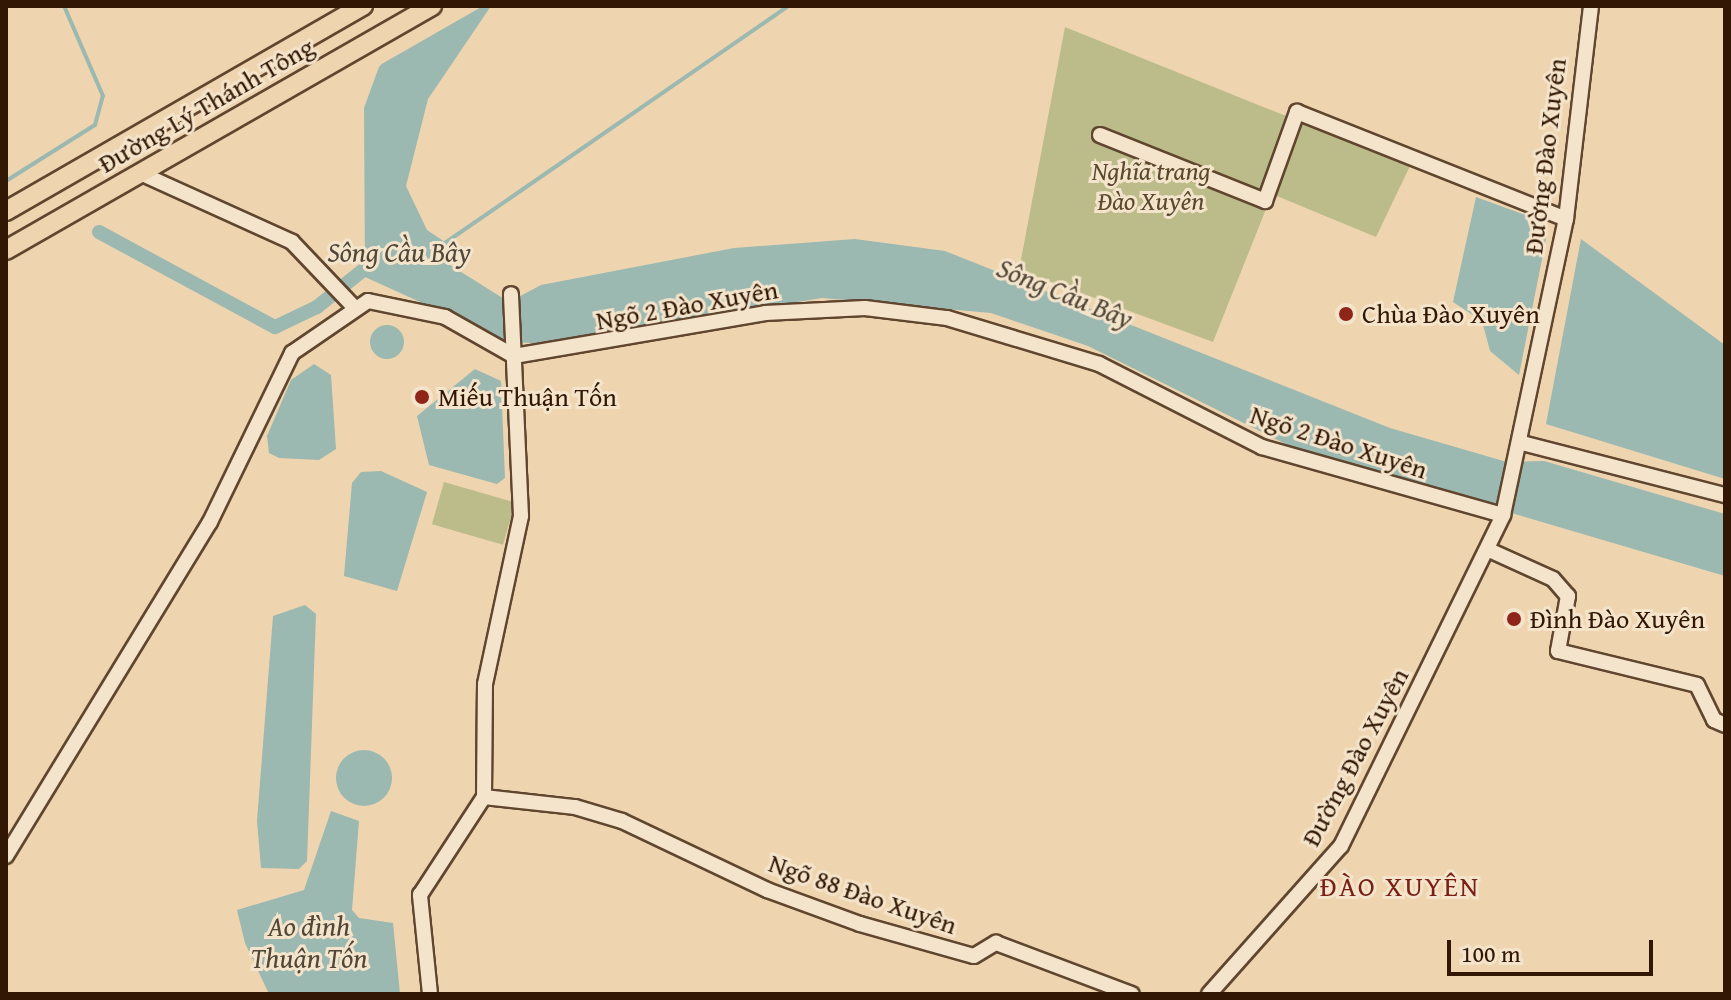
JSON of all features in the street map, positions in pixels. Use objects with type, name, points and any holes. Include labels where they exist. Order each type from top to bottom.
[{"type":"main road","name":"Đường Lý Thánh Tông","points":[[6,211],[363,6]]},
{"type":"main road","name":"Đường Lý Thánh Tông","points":[[6,250],[432,6]]},
{"type":"main road","points":[[89,164],[106,193]]},
{"type":"street","name":"Đường Đào Xuyên","points":[[1209,994],[1341,846],[1489,550],[1503,515],[1521,448],[1566,219],[1591,6]]},
{"type":"street","points":[[1100,135],[1265,201],[1297,112],[1566,219]]},
{"type":"street","points":[[140,173],[292,242],[349,302],[416,308],[515,351]]},
{"type":"street","points":[[430,994],[420,895],[484,797],[485,684],[521,516],[511,294]]},
{"type":"street","points":[[6,856],[210,522],[292,353],[349,302]]},
{"type":"street","name":"Ngõ 2 Đào Xuyên","points":[[515,351],[765,313],[865,308],[947,318],[1099,364],[1262,447],[1503,515]]},
{"type":"street","points":[[1521,448],[1725,495]]},
{"type":"street","points":[[1489,550],[1553,579],[1568,596],[1558,651],[1697,685],[1714,720],[1725,725]]},
{"type":"street","name":"Ngõ 88 Đào Xuyên","points":[[484,797],[575,807],[622,821],[834,915],[974,956],[996,943],[1132,994]]},
{"type":"green space","name":"Nghĩa trang Đào Xuyên","points":[[1065,27],[1410,166],[1376,237],[1272,194],[1213,342],[1019,270]]},
{"type":"green space","points":[[444,482],[515,502],[503,545],[432,524]]},
{"type":"water","name":"Sông Cầu Bây","points":[[425,6],[491,6],[428,99],[406,186],[427,230],[448,244],[442,260],[509,302],[541,285],[734,248],[855,239],[945,251],[1390,428],[1507,462],[1544,461],[1725,514],[1725,576],[1298,450],[1088,346],[991,313],[822,298],[542,344],[506,341],[365,277],[364,108],[379,67]]},
{"type":"water","points":[[1476,197],[1536,219],[1547,234],[1519,375],[1490,351],[1482,321],[1453,302]]},
{"type":"water","points":[[1581,239],[1725,345],[1725,479],[1546,424]]},
{"type":"water","points":[[387,325],[399,330],[404,342],[399,354],[387,359],[375,354],[370,342],[375,330]]},
{"type":"water","points":[[314,364],[331,375],[336,449],[319,460],[279,458],[269,453],[267,436],[291,380]]},
{"type":"water","points":[[475,369],[501,381],[505,478],[497,484],[429,465],[417,416]]},
{"type":"water","points":[[381,471],[427,492],[397,591],[344,576],[352,483],[361,472]]},
{"type":"water","points":[[305,605],[316,614],[307,861],[299,869],[261,868],[257,821],[273,616]]},
{"type":"water","points":[[364,750],[384,758],[392,778],[384,798],[364,806],[344,798],[336,778],[344,758]]},
{"type":"water","name":"Ao đình Thuận Tốn","points":[[331,811],[359,821],[352,910],[359,918],[393,923],[400,994],[269,994],[245,943],[237,910],[304,890]]},
{"type":"pier","points":[[420,6],[483,6],[373,69],[376,64]]},
{"type":"waterway","points":[[6,181],[95,125],[103,96],[64,6]]},
{"type":"waterway","points":[[442,245],[789,6]]},
{"type":"waterway","points":[[99,232],[275,327],[317,307],[377,259]]},
{"type":"place","name":"Chùa Đào Xuyên","points":[[1346,314]]},
{"type":"place","name":"Miếu Thuận Tốn","points":[[422,397]]},
{"type":"place","name":"Đình Đào Xuyên","points":[[1514,619]]},
{"type":"district","name":"ĐÀO XUYÊN","points":[[1400,886]]}]
